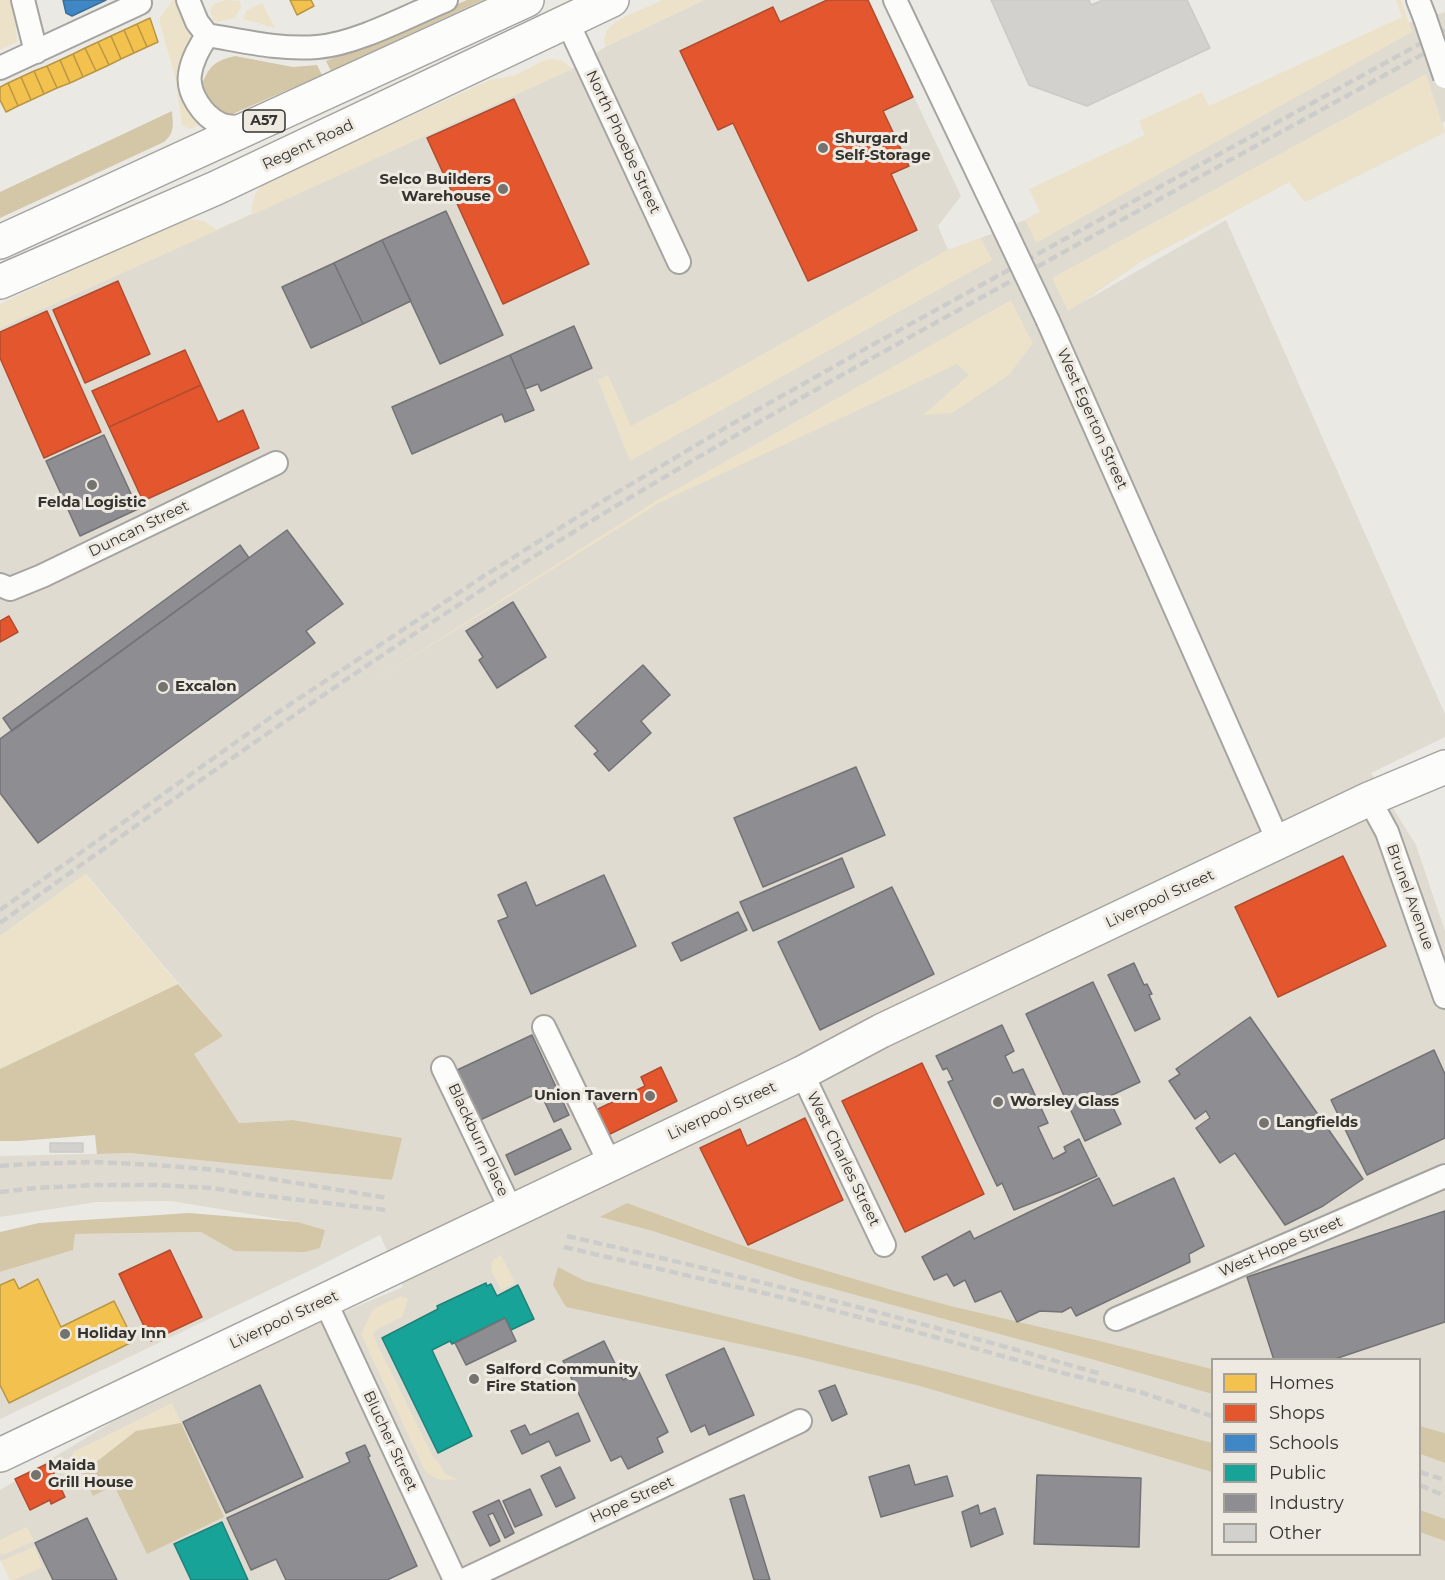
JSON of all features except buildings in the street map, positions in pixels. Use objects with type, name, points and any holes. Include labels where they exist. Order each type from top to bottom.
[{"type":"main road","name":"A57","points":[[0,242],[527,0]]},
{"type":"main road","name":"Regent Road","points":[[0,282],[226,183],[612,0]]},
{"type":"main road","name":"Liverpool Street","points":[[0,1455],[802,1073],[881,1031],[1369,799],[1445,767]]},
{"type":"street","points":[[23,0],[36,52]]},
{"type":"street","points":[[191,1],[197,22],[207,35],[259,45],[318,47],[336,44],[369,33],[446,0]]},
{"type":"street","name":"West Egerton Street","points":[[896,0],[1070,366],[1279,843]]},
{"type":"street","points":[[0,68],[140,3]]},
{"type":"street","points":[[1422,9],[1445,77]]},
{"type":"street","name":"North Phoebe Street","points":[[567,21],[679,262]]},
{"type":"street","points":[[207,35],[194,58],[189,76],[193,95],[203,111],[220,124],[234,127],[255,125]]},
{"type":"street","name":"Duncan Street","points":[[0,585],[10,589],[42,576],[276,463]]},
{"type":"street","name":"Brunel Avenue","points":[[1369,799],[1387,832],[1445,997]]},
{"type":"street","points":[[543,1027],[610,1164]]},
{"type":"street","name":"Blackburn Place","points":[[443,1068],[512,1212]]},
{"type":"street","name":"West Charles Street","points":[[802,1073],[884,1245]]},
{"type":"street","name":"West Hope Street","points":[[1116,1318],[1445,1176]]},
{"type":"street","name":"Blucher Street","points":[[325,1301],[455,1580]]},
{"type":"street","name":"Hope Street","points":[[464,1580],[800,1421]]},
{"type":"shaded area","points":[[0,0],[11,0],[17,42],[0,50]]},
{"type":"shaded area","points":[[173,0],[180,0],[194,31],[201,122],[188,129],[182,125],[175,76],[160,24],[160,17]]},
{"type":"shaded area","points":[[225,0],[240,1],[241,7],[235,18],[218,22],[213,20],[210,10],[214,4]]},
{"type":"shaded area","points":[[467,0],[483,0],[331,71],[326,61]]},
{"type":"shaded area","points":[[663,0],[704,0],[605,47],[606,32],[616,22]]},
{"type":"shaded area","points":[[704,0],[868,0],[961,196],[938,226],[948,250],[1025,220],[1296,73],[1303,84],[1409,23],[1445,12],[1445,121],[1442,123],[1445,132],[1305,202],[1289,182],[1140,262],[1078,305],[1226,220],[1445,714],[1445,737],[1371,773],[1416,845],[1445,931],[1445,1433],[1421,1426],[1421,1358],[1211,1358],[1211,1369],[892,1290],[771,1265],[804,1281],[1211,1394],[1211,1556],[1421,1556],[1421,1454],[1445,1463],[1445,1580],[10,1580],[0,1559],[0,1490],[183,1379],[403,1287],[380,1235],[0,1419],[0,1272],[72,1250],[74,1234],[201,1232],[234,1251],[325,1230],[298,1222],[171,1201],[97,1202],[0,1217],[0,1156],[130,1153],[392,1180],[401,1139],[293,1120],[239,1123],[193,1054],[223,1036],[86,874],[0,936],[0,328],[572,69],[605,47]]},
{"type":"shaded area","points":[[1396,0],[1401,0],[1412,32],[1036,243],[1025,220],[1040,212],[1029,189],[1145,135],[1139,121],[1202,92],[1209,106],[1402,17]]},
{"type":"shaded area","points":[[262,3],[275,28],[243,19],[247,10]]},
{"type":"shaded area","points":[[235,56],[293,67],[317,65],[322,75],[228,116],[209,104],[202,84],[214,65]]},
{"type":"shaded area","points":[[545,60],[563,61],[572,69],[252,215],[254,198],[264,183],[490,80],[513,76]]},
{"type":"shaded area","points":[[1426,74],[1445,132],[1305,202],[1289,182],[1140,262],[1068,311],[1052,278]]},
{"type":"shaded area","points":[[172,111],[172,132],[164,142],[0,218],[0,192]]},
{"type":"shaded area","points":[[188,219],[204,221],[218,230],[0,328],[0,304],[179,221]]},
{"type":"shaded area","points":[[981,238],[992,260],[630,461],[598,380],[608,375],[631,426],[947,250]]},
{"type":"shaded area","points":[[1011,300],[1033,343],[1009,375],[952,413],[923,415],[969,375],[957,364],[659,503],[369,684],[659,499]]},
{"type":"shaded area","points":[[85,874],[178,984],[0,1069],[0,936]]},
{"type":"shaded area","points":[[178,984],[223,1036],[194,1054],[239,1123],[293,1120],[402,1138],[392,1180],[130,1153],[97,1154],[95,1135],[0,1141],[0,1069]]},
{"type":"shaded area","points":[[627,1203],[749,1248],[892,1290],[1211,1369],[1211,1394],[804,1281],[653,1231],[600,1217]]},
{"type":"shaded area","points":[[189,1213],[298,1222],[325,1230],[320,1248],[305,1252],[234,1251],[201,1232],[75,1234],[73,1250],[0,1272],[0,1232],[39,1223]]},
{"type":"shaded area","points":[[501,1255],[515,1283],[501,1290],[491,1270],[493,1260]]},
{"type":"shaded area","points":[[558,1267],[585,1281],[944,1371],[1211,1443],[1211,1472],[920,1386],[796,1356],[566,1307],[553,1285]]},
{"type":"shaded area","points":[[401,1296],[408,1299],[402,1317],[377,1329],[373,1335],[433,1457],[445,1474],[457,1479],[440,1479],[425,1471],[361,1334],[373,1309]]},
{"type":"shaded area","points":[[172,1403],[181,1423],[136,1431],[95,1463],[74,1461],[73,1452]]},
{"type":"shaded area","points":[[181,1423],[224,1517],[147,1554],[114,1485],[93,1496],[77,1460],[95,1463],[136,1431]]},
{"type":"shaded area","points":[[1421,1426],[1445,1433],[1445,1463],[1421,1454]]},
{"type":"shaded area","points":[[1421,1510],[1445,1519],[1445,1541],[1421,1532]]},
{"type":"shaded area","points":[[27,1527],[34,1541],[2,1555],[0,1540]]},
{"type":"shaded area","points":[[34,1547],[43,1567],[10,1580],[1,1561]]},
{"type":"railway","points":[[0,910],[277,713],[484,576],[601,502],[725,428],[874,344],[1445,30]]},
{"type":"railway","points":[[0,923],[375,660],[606,512],[873,358],[1445,42]]},
{"type":"railway","points":[[0,1166],[94,1162],[217,1170],[388,1198]]},
{"type":"railway","points":[[0,1192],[95,1185],[155,1185],[213,1188],[386,1210]]},
{"type":"railway","points":[[567,1236],[836,1301],[1101,1374]]},
{"type":"railway","points":[[564,1247],[785,1298],[917,1332],[1140,1392],[1211,1416]]},
{"type":"railway","points":[[1421,1472],[1445,1480]]},
{"type":"railway","points":[[1421,1485],[1445,1496]]},
{"type":"place","name":"Shurgard Self-Storage","points":[[823,148]]},
{"type":"place","name":"Selco Builders Warehouse","points":[[503,189]]},
{"type":"place","name":"Felda Logistic","points":[[92,485]]},
{"type":"place","name":"Excalon","points":[[163,687]]},
{"type":"place","name":"Union Tavern","points":[[650,1096]]},
{"type":"place","name":"Worsley Glass","points":[[998,1102]]},
{"type":"place","name":"Langfields","points":[[1264,1123]]},
{"type":"place","name":"Holiday Inn","points":[[65,1334]]},
{"type":"place","name":"Salford Community Fire Station","points":[[474,1379]]},
{"type":"place","name":"Maida Grill House","points":[[36,1475]]}]
